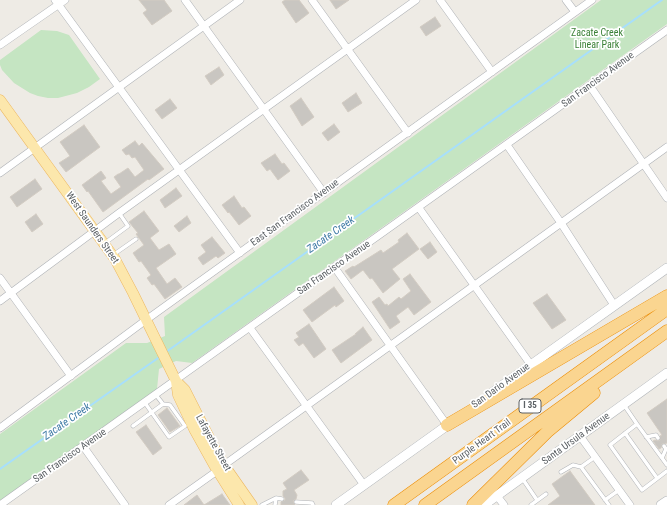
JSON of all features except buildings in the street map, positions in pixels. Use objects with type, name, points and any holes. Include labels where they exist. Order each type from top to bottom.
[{"type":"highway","points":[[447,425],[667,296]]},
{"type":"highway","name":"Purple Heart Trail","points":[[394,505],[667,309]]},
{"type":"highway","points":[[473,505],[547,432],[666,331]]},
{"type":"highway","name":"Purple Heart Trail","points":[[425,505],[666,331]]},
{"type":"main road","name":"West Saunders Street","points":[[0,100],[113,256],[123,273],[168,365]]},
{"type":"main road","name":"San Dario Avenue","points":[[336,505],[667,268]]},
{"type":"main road","name":"Lafayette Street","points":[[168,365],[176,381],[178,395],[188,424],[221,468],[252,505]]},
{"type":"main road","name":"Santa Ursula Avenue","points":[[484,505],[667,374]]},
{"type":"main road","name":"Lafayette Street","points":[[176,381],[185,390],[239,505]]},
{"type":"main road","points":[[661,505],[667,501]]},
{"type":"street","points":[[0,45],[57,2],[65,0]]},
{"type":"street","points":[[185,0],[324,193]]},
{"type":"street","points":[[0,173],[34,147],[119,88],[240,0]]},
{"type":"street","points":[[312,0],[408,133]]},
{"type":"street","points":[[0,301],[119,213],[416,0]]},
{"type":"street","points":[[440,0],[492,72]]},
{"type":"street","points":[[566,0],[575,12]]},
{"type":"street","name":"East San Francisco Avenue","points":[[0,428],[146,320],[592,0]]},
{"type":"street","points":[[57,2],[240,254]]},
{"type":"street","name":"San Francisco Avenue","points":[[0,505],[508,145],[667,30]]},
{"type":"street","points":[[590,86],[667,198]]},
{"type":"street","points":[[508,145],[614,305]]},
{"type":"street","points":[[169,505],[667,147]]},
{"type":"street","points":[[419,208],[531,365]]},
{"type":"street","points":[[335,268],[447,425]]},
{"type":"street","points":[[0,278],[71,376]]},
{"type":"street","points":[[250,328],[364,485]]},
{"type":"street","points":[[580,436],[630,505]]},
{"type":"street","points":[[83,446],[125,505]]},
{"type":"street","points":[[497,496],[504,505]]},
{"type":"lane","points":[[104,243],[128,226],[119,213]]},
{"type":"lane","points":[[113,256],[136,239]]},
{"type":"lane","points":[[156,395],[163,404],[170,405],[172,412],[177,419],[188,424]]},
{"type":"lane","points":[[145,403],[165,428],[169,437],[188,424]]},
{"type":"lane","points":[[133,426],[163,404]]},
{"type":"lane","points":[[172,412],[182,404]]},
{"type":"lane","points":[[624,404],[667,465]]},
{"type":"lane","points":[[637,424],[610,445],[642,490],[667,471]]},
{"type":"lane","points":[[625,434],[657,478]]},
{"type":"lane","points":[[646,437],[656,436],[658,438]]},
{"type":"lane","points":[[662,458],[666,449],[664,446]]},
{"type":"lane","points":[[581,467],[595,456]]},
{"type":"lane","points":[[561,472],[573,465],[581,467],[609,505]]},
{"type":"lane","points":[[522,478],[537,500]]},
{"type":"lane","points":[[605,500],[619,490]]},
{"type":"lane","points":[[531,505],[546,494]]},
{"type":"lane","points":[[262,505],[276,498],[282,499]]},
{"type":"lane","points":[[274,505],[276,498]]},
{"type":"lane","points":[[296,502],[313,505]]},
{"type":"green space","name":"Zacate Creek Linear Park","points":[[601,0],[667,0],[667,24],[192,363],[176,361],[159,369],[157,389],[0,501],[0,434],[126,343],[147,343],[165,336],[164,317]]},
{"type":"green space","points":[[41,30],[57,31],[69,35],[100,79],[77,93],[58,98],[38,96],[14,83],[2,70],[0,60]]},
{"type":"waterway","name":"Zacate Creek","points":[[166,352],[662,0]]},
{"type":"waterway","name":"Zacate Creek","points":[[0,469],[161,356]]}]
